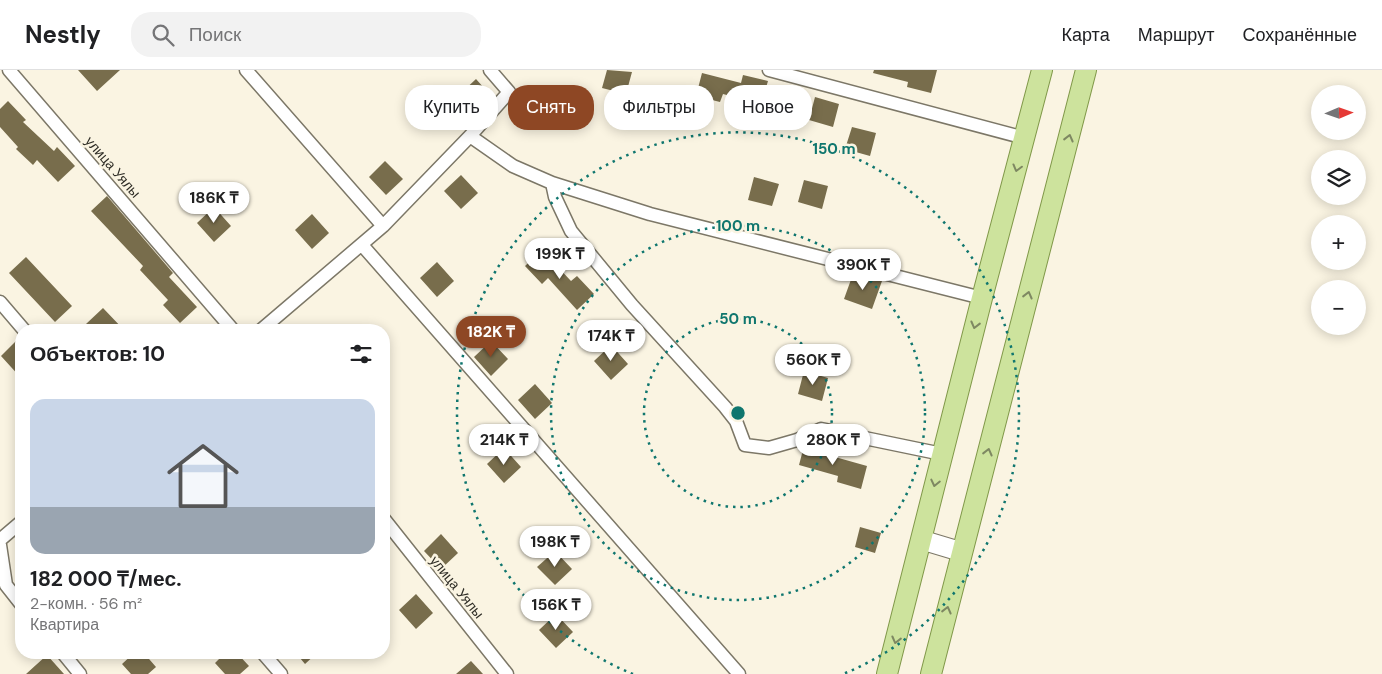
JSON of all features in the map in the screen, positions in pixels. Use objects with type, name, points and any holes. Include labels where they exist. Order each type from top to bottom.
[{"type":"main road","points":[[887,674],[1042,70]]},
{"type":"main road","points":[[931,674],[1086,70]]},
{"type":"main road","points":[[922,540],[962,552]]},
{"type":"street","name":"улица Уялы","points":[[9,70],[228,324]]},
{"type":"street","points":[[246,70],[382,226]]},
{"type":"street","points":[[268,324],[382,226],[470,136],[509,92],[490,70]]},
{"type":"street","points":[[768,70],[1025,138]]},
{"type":"street","points":[[470,136],[513,166],[552,183],[650,214],[982,298]]},
{"type":"street","points":[[552,183],[555,197],[571,231],[632,305],[725,407],[736,421],[745,445],[769,448],[797,440],[821,429],[942,454]]},
{"type":"street","points":[[362,245],[739,674]]},
{"type":"street","points":[[0,302],[19,324]]},
{"type":"street","points":[[0,540],[15,527]]},
{"type":"street","name":"улица Уялы","points":[[390,527],[507,674]]},
{"type":"street","points":[[0,546],[6,585],[15,596]]},
{"type":"street","points":[[68,659],[80,674]]},
{"type":"street","points":[[268,659],[281,674]]},
{"type":"building","points":[[78,70],[120,70],[97,91]]},
{"type":"building","points":[[607,70],[632,72],[628,85],[604,85],[604,88],[602,88]]},
{"type":"building","points":[[874,70],[937,70],[931,93],[907,87],[908,82],[873,73]]},
{"type":"building","points":[[702,73],[741,83],[743,75],[768,81],[767,85],[724,85],[724,94],[720,102],[714,100],[714,85],[699,85]]},
{"type":"building","points":[[476,79],[481,85],[470,85]]},
{"type":"building","points":[[815,97],[839,104],[833,127],[812,121],[812,108]]},
{"type":"building","points":[[8,101],[26,120],[23,122],[54,151],[57,147],[75,166],[58,182],[37,160],[33,165],[16,149],[18,147],[0,127],[0,109]]},
{"type":"building","points":[[852,127],[876,133],[870,156],[845,149]]},
{"type":"building","points":[[385,161],[403,179],[386,195],[369,177]]},
{"type":"building","points":[[461,175],[478,193],[461,209],[444,191]]},
{"type":"building","points":[[754,177],[779,184],[772,206],[748,200]]},
{"type":"building","points":[[804,180],[828,186],[822,209],[798,202]]},
{"type":"building","points":[[107,196],[173,273],[169,277],[197,307],[180,323],[163,305],[168,300],[140,270],[143,266],[91,211]]},
{"type":"building","points":[[214,207],[231,226],[214,242],[197,223]]},
{"type":"building","points":[[312,214],[329,233],[312,249],[295,230]]},
{"type":"building","points":[[542,250],[571,281],[577,276],[594,294],[577,310],[548,278],[542,284],[525,266]]},
{"type":"building","points":[[26,257],[72,306],[55,322],[9,273]]},
{"type":"building","points":[[437,262],[454,281],[437,297],[420,278]]},
{"type":"building","points":[[853,274],[882,281],[872,309],[844,299]]},
{"type":"building","points":[[103,308],[118,324],[86,324]]},
{"type":"building","points":[[491,341],[508,359],[491,376],[474,357]]},
{"type":"building","points":[[15,342],[15,371],[1,356]]},
{"type":"building","points":[[611,345],[628,364],[611,380],[594,361]]},
{"type":"building","points":[[804,371],[828,378],[822,401],[798,394]]},
{"type":"building","points":[[535,384],[552,403],[535,419],[518,400]]},
{"type":"building","points":[[809,444],[829,449],[828,455],[867,466],[861,489],[837,482],[838,476],[799,465],[804,446]]},
{"type":"building","points":[[504,448],[521,467],[504,483],[487,464]]},
{"type":"building","points":[[860,527],[881,533],[875,553],[855,547]]},
{"type":"building","points":[[441,534],[458,553],[441,569],[424,551]]},
{"type":"building","points":[[555,551],[572,569],[555,585],[537,567]]},
{"type":"building","points":[[416,594],[433,613],[416,629],[399,610]]},
{"type":"building","points":[[556,614],[573,632],[556,648],[539,630]]},
{"type":"building","points":[[43,659],[51,659],[64,674],[26,674]]},
{"type":"building","points":[[127,659],[149,659],[156,667],[148,674],[131,674],[122,664]]},
{"type":"building","points":[[219,659],[242,659],[249,666],[240,674],[225,674],[215,663]]},
{"type":"building","points":[[301,659],[310,659],[305,664]]},
{"type":"building","points":[[471,661],[483,674],[456,674]]}]
